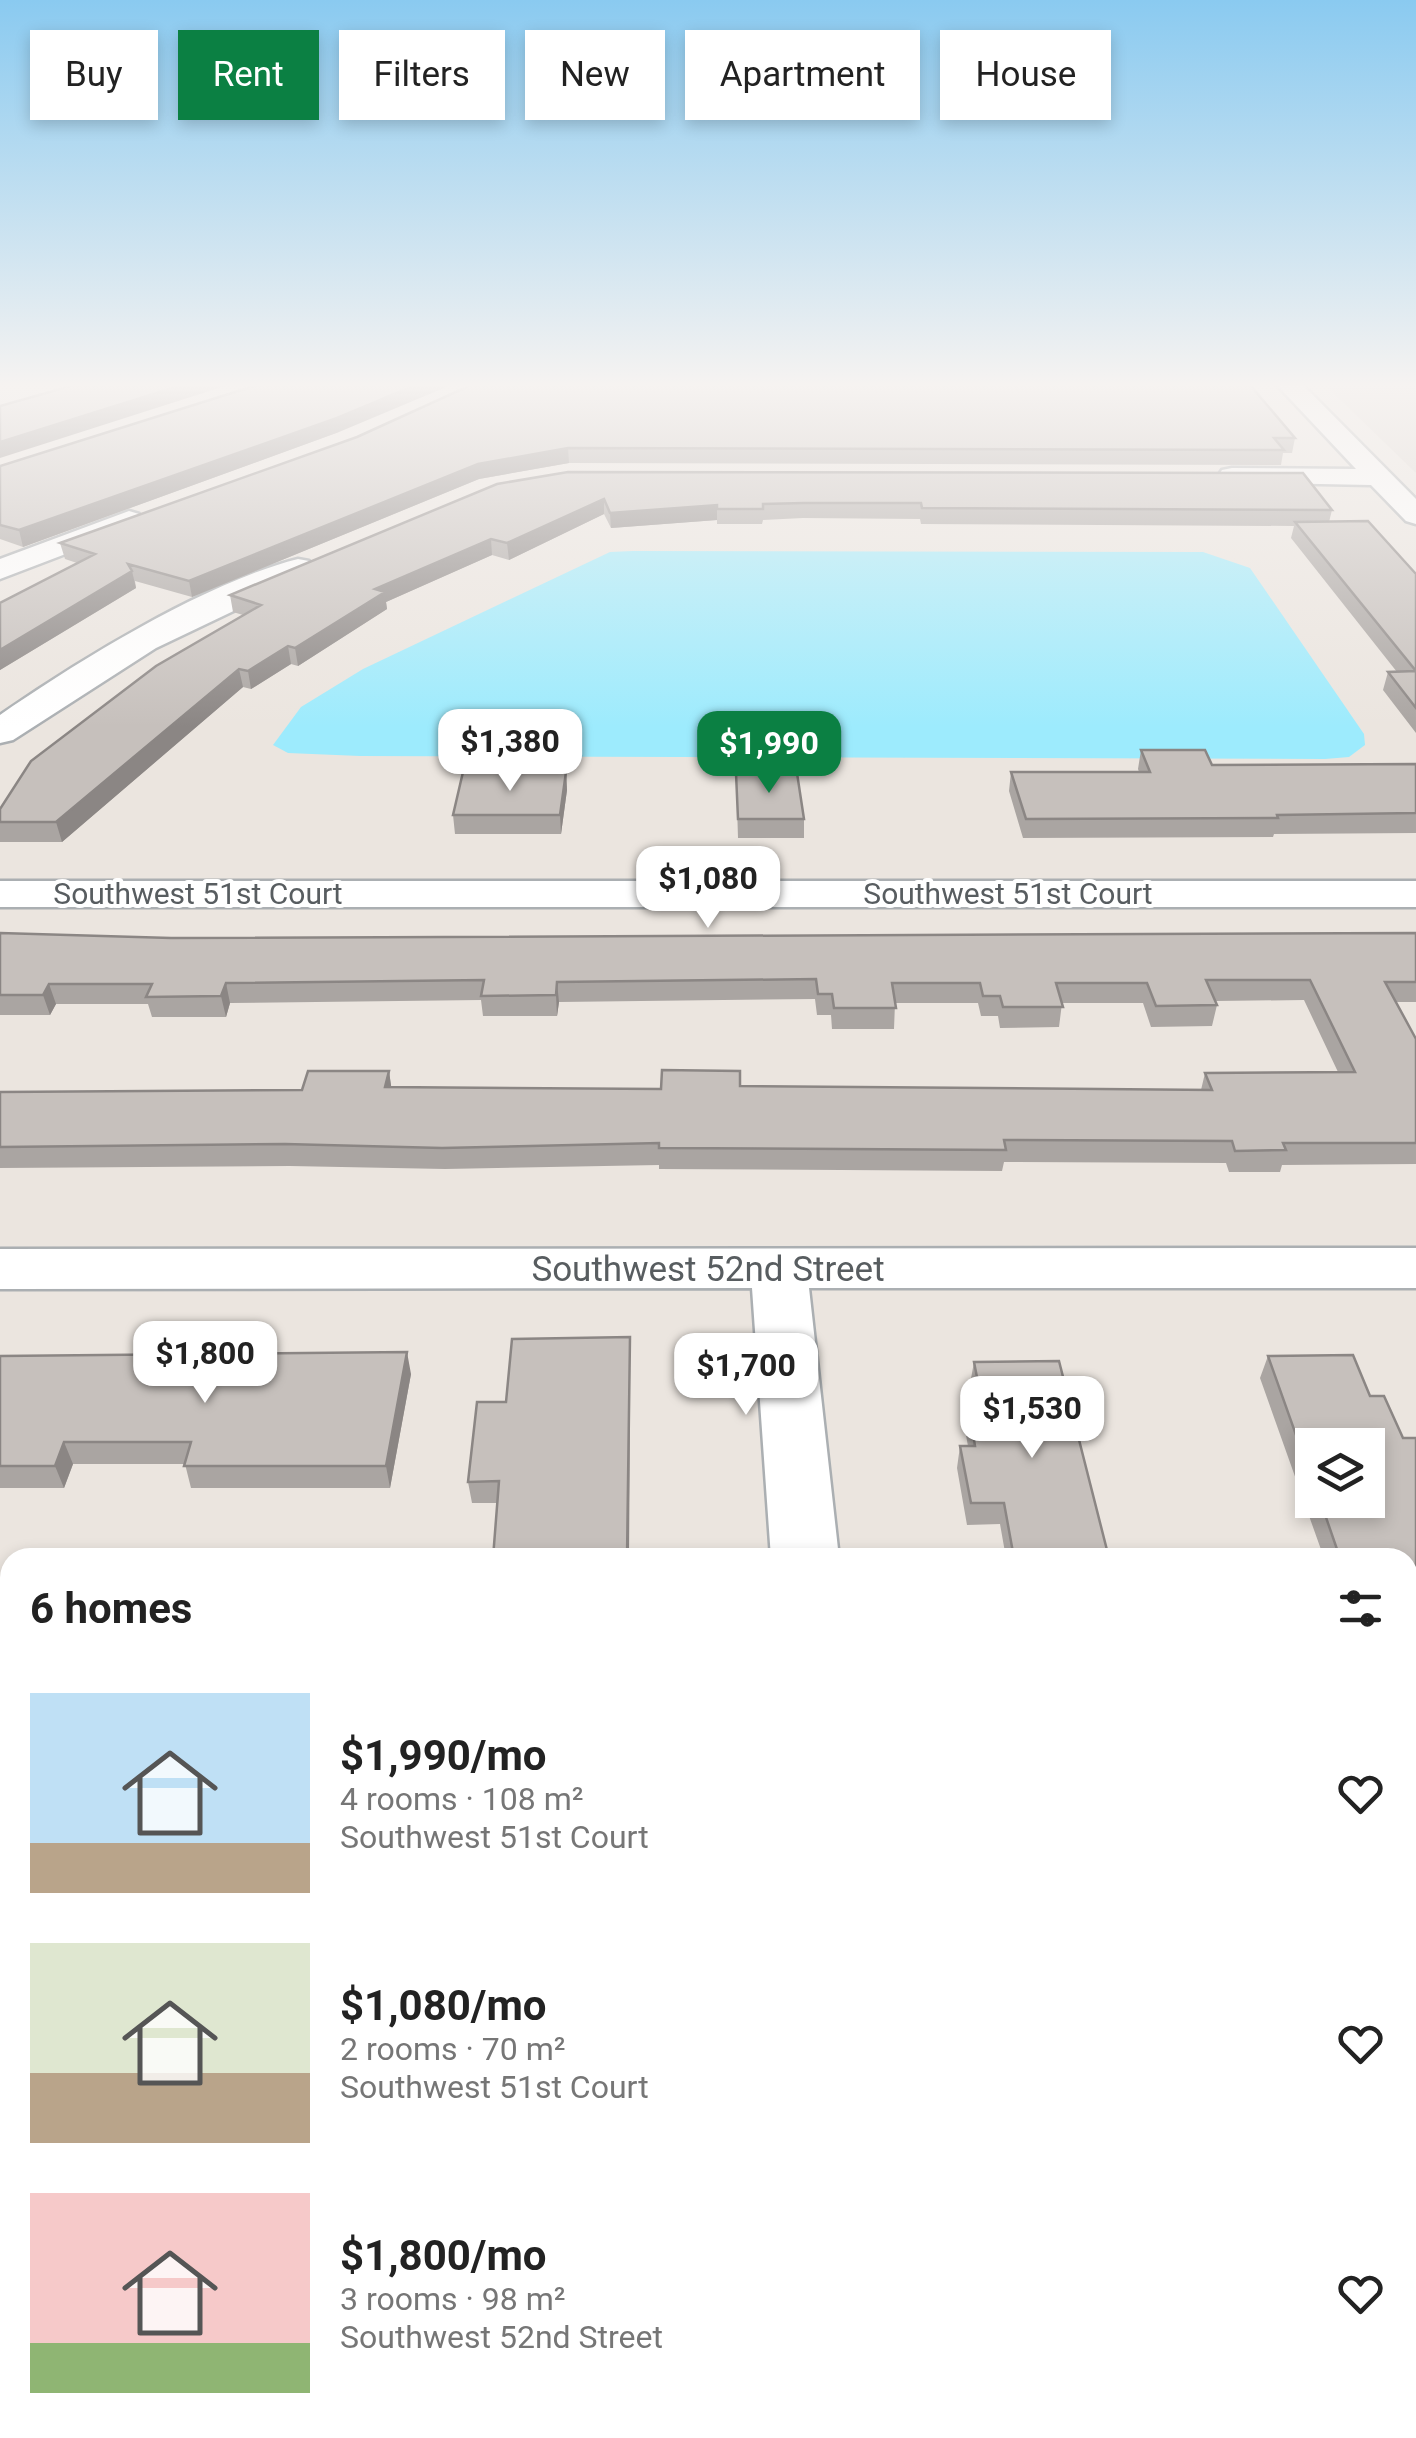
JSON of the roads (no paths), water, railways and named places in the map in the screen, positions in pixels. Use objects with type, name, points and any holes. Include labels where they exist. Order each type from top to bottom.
[{"type":"street","points":[[0,570],[160,509]]},
{"type":"street","points":[[0,732],[70,681],[149,634],[336,553]]},
{"type":"street","name":"Southwest 51st Court","points":[[0,894],[1416,894]]},
{"type":"street","name":"Southwest 52nd Street","points":[[0,1268],[1416,1268]]},
{"type":"street","points":[[779,1270],[804,1548]]},
{"type":"water","points":[[610,552],[1203,552],[1250,568],[1364,734],[1365,745],[1349,757],[1325,759],[360,756],[288,753],[273,745],[301,707],[363,669]]}]
